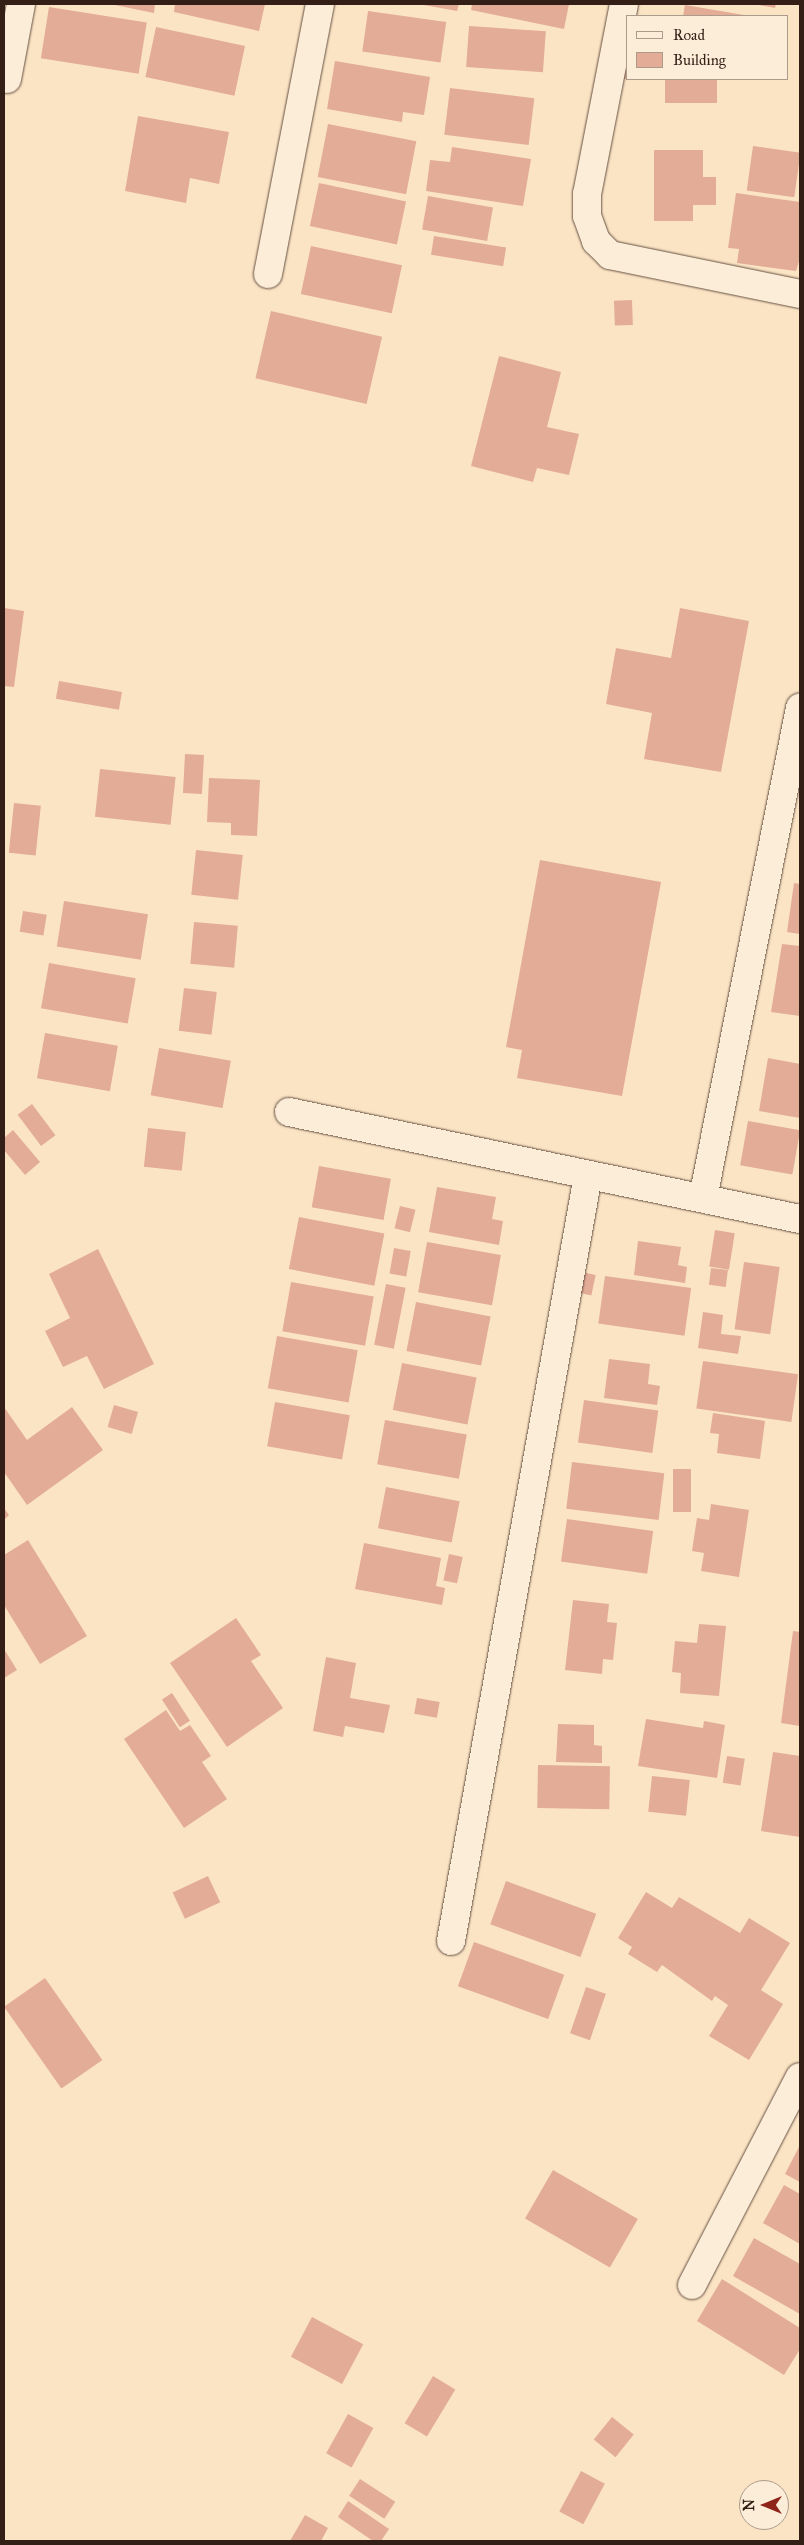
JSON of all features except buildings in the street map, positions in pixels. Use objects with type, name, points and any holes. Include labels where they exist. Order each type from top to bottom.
[{"type":"street","points":[[7,79],[21,4]]},
{"type":"street","points":[[268,274],[320,4]]},
{"type":"street","points":[[624,4],[587,194],[587,216],[596,240],[610,255],[800,294]]},
{"type":"street","points":[[703,1198],[800,708]]},
{"type":"street","points":[[289,1112],[800,1219]]},
{"type":"street","points":[[451,1941],[588,1176]]},
{"type":"street","points":[[692,2285],[800,2077]]}]
